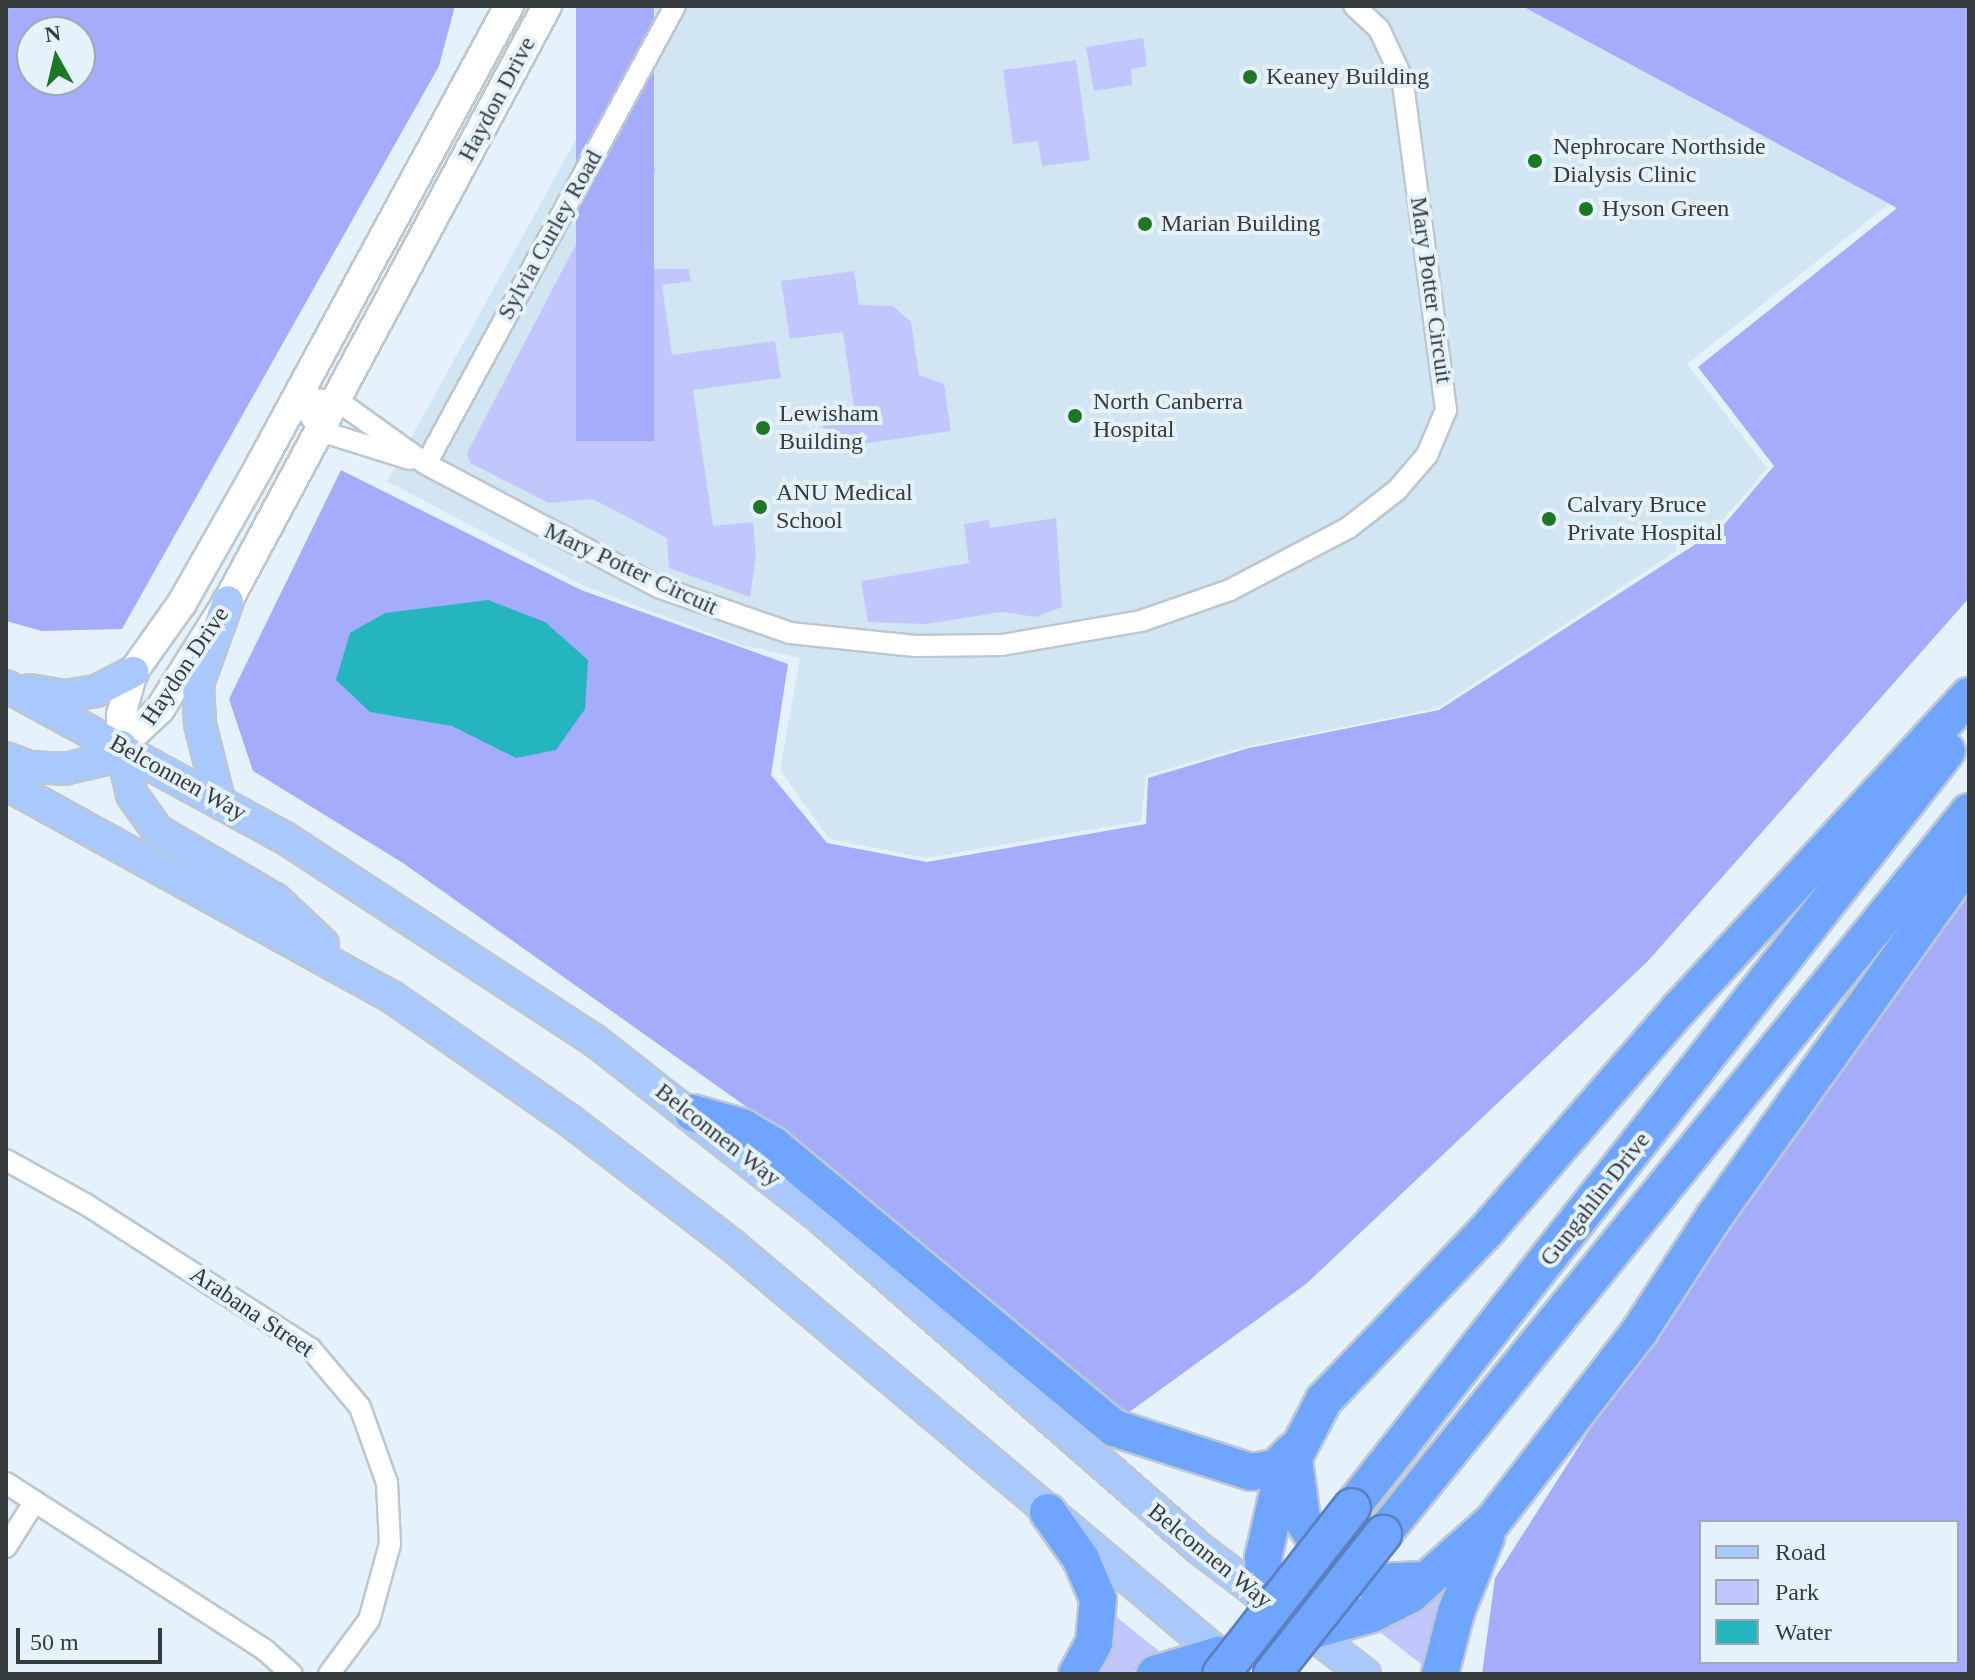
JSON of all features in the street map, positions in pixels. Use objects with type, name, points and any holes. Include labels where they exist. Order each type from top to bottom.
[{"type":"highway","points":[[1265,1600],[1266,1536],[1294,1450],[1324,1400],[1487,1230],[1678,1010],[1969,696]]},
{"type":"highway","name":"Gungahlin Drive","points":[[1227,1668],[1969,723]]},
{"type":"highway","name":"Gungahlin Drive","points":[[1268,1663],[1383,1534],[1969,812]]},
{"type":"highway","points":[[1307,1632],[1372,1614],[1432,1579],[1493,1521],[1639,1332],[1714,1217],[1969,860]]},
{"type":"highway","points":[[693,1113],[742,1127],[773,1145],[1114,1428],[1251,1472],[1276,1468],[1294,1450]]},
{"type":"highway","points":[[1294,1450],[1302,1519],[1327,1557],[1371,1582],[1432,1579]]},
{"type":"highway","points":[[1048,1512],[1081,1559],[1098,1599],[1094,1643],[1077,1674]]},
{"type":"highway","points":[[1440,1674],[1456,1612],[1493,1521]]},
{"type":"highway","points":[[1155,1674],[1227,1668]]},
{"type":"main road","points":[[492,37],[495,6]]},
{"type":"main road","name":"Haydon Drive","points":[[121,746],[121,715],[133,672],[182,603],[298,398],[509,6]]},
{"type":"main road","name":"Haydon Drive","points":[[121,746],[160,709],[228,601],[338,401],[547,6]]},
{"type":"main road","points":[[219,800],[200,724],[198,684],[228,601]]},
{"type":"main road","points":[[7,686],[65,696],[96,691],[133,672]]},
{"type":"main road","name":"Belconnen Way","points":[[7,686],[219,800],[542,1003],[693,1113],[909,1294],[1087,1454],[1265,1600],[1365,1674]]},
{"type":"main road","points":[[6,758],[29,767],[72,769],[103,760],[121,746],[132,795],[158,831],[275,899],[356,976]]},
{"type":"main road","points":[[6,784],[356,976],[569,1120],[721,1236],[1048,1512],[1227,1668],[1268,1663],[1307,1632]]},
{"type":"main road","points":[[1265,1600],[1268,1663]]},
{"type":"street","name":"Sylvia Curley Road","points":[[426,464],[675,6]]},
{"type":"street","name":"Mary Potter Circuit","points":[[338,401],[426,464],[703,606],[790,633],[846,642],[956,647],[1090,633],[1163,614],[1280,567],[1348,528],[1397,490],[1427,455],[1446,410],[1402,78],[1379,29],[1354,6]]},
{"type":"street","points":[[298,398],[338,401]]},
{"type":"street","points":[[298,398],[320,431]]},
{"type":"street","name":"Mary Potter Circuit","points":[[320,431],[426,464]]},
{"type":"street","name":"Arabana Street","points":[[6,1160],[138,1237],[310,1348],[360,1407],[387,1483],[390,1544],[369,1620],[329,1674]]},
{"type":"street","points":[[6,1483],[265,1650],[292,1674]]},
{"type":"street","points":[[6,1547],[35,1501]]},
{"type":"shaded area","points":[[6,6],[455,6],[439,66],[122,629],[42,631],[6,621]]},
{"type":"shaded area","points":[[576,6],[654,6],[654,441],[576,441]]},
{"type":"shaded area","name":"North Canberra Hospital","points":[[650,6],[1522,6],[1889,204],[1687,364],[1767,468],[1722,521],[1437,708],[1248,746],[1146,775],[1141,821],[926,858],[829,839],[780,770],[800,658],[739,644],[584,586],[387,481]]},
{"type":"shaded area","points":[[1522,6],[1969,6],[1969,598],[1647,962],[1306,1284],[1121,1418],[782,1132],[403,863],[253,771],[229,699],[341,470],[581,590],[788,664],[771,775],[827,843],[927,862],[1146,824],[1148,778],[1249,748],[1439,710],[1722,527],[1774,466],[1698,367],[1897,208]]},
{"type":"shaded area","points":[[1969,882],[1969,1674],[1482,1674],[1495,1578],[1648,1338]]},
{"type":"green space","points":[[1143,38],[1147,66],[1131,69],[1132,85],[1094,91],[1086,47]]},
{"type":"green space","points":[[1076,60],[1090,160],[1042,166],[1038,141],[1013,144],[1003,70]]},
{"type":"green space","points":[[622,156],[656,169],[635,204],[633,269],[689,269],[691,281],[662,285],[672,355],[775,341],[781,378],[693,390],[713,526],[753,522],[756,557],[750,597],[669,568],[667,538],[593,499],[549,503],[470,463],[467,453]]},
{"type":"green space","points":[[854,271],[859,305],[893,306],[911,322],[919,375],[944,384],[951,431],[826,449],[823,426],[856,420],[843,332],[790,339],[781,281]]},
{"type":"green space","points":[[1056,518],[1062,607],[1036,617],[1002,612],[926,624],[868,622],[861,581],[969,563],[964,524],[989,520],[990,528]]},
{"type":"green space","points":[[1445,1584],[1450,1586],[1429,1670],[1373,1627]]},
{"type":"green space","points":[[1110,1612],[1163,1654],[1129,1674],[1088,1674]]},
{"type":"water","points":[[488,600],[545,622],[588,660],[585,709],[556,750],[516,758],[452,726],[370,712],[336,680],[350,633],[385,613]]},
{"type":"place","name":"Keaney Building","points":[[1250,77]]},
{"type":"place","name":"Nephrocare Northside Dialysis Clinic","points":[[1535,161]]},
{"type":"place","name":"Hyson Green","points":[[1586,209]]},
{"type":"place","name":"Marian Building","points":[[1145,224]]},
{"type":"place","name":"North Canberra Hospital","points":[[1075,416]]},
{"type":"place","name":"Lewisham Building","points":[[763,428]]},
{"type":"place","name":"ANU Medical School","points":[[760,507]]},
{"type":"place","name":"Calvary Bruce Private Hospital","points":[[1549,519]]}]
